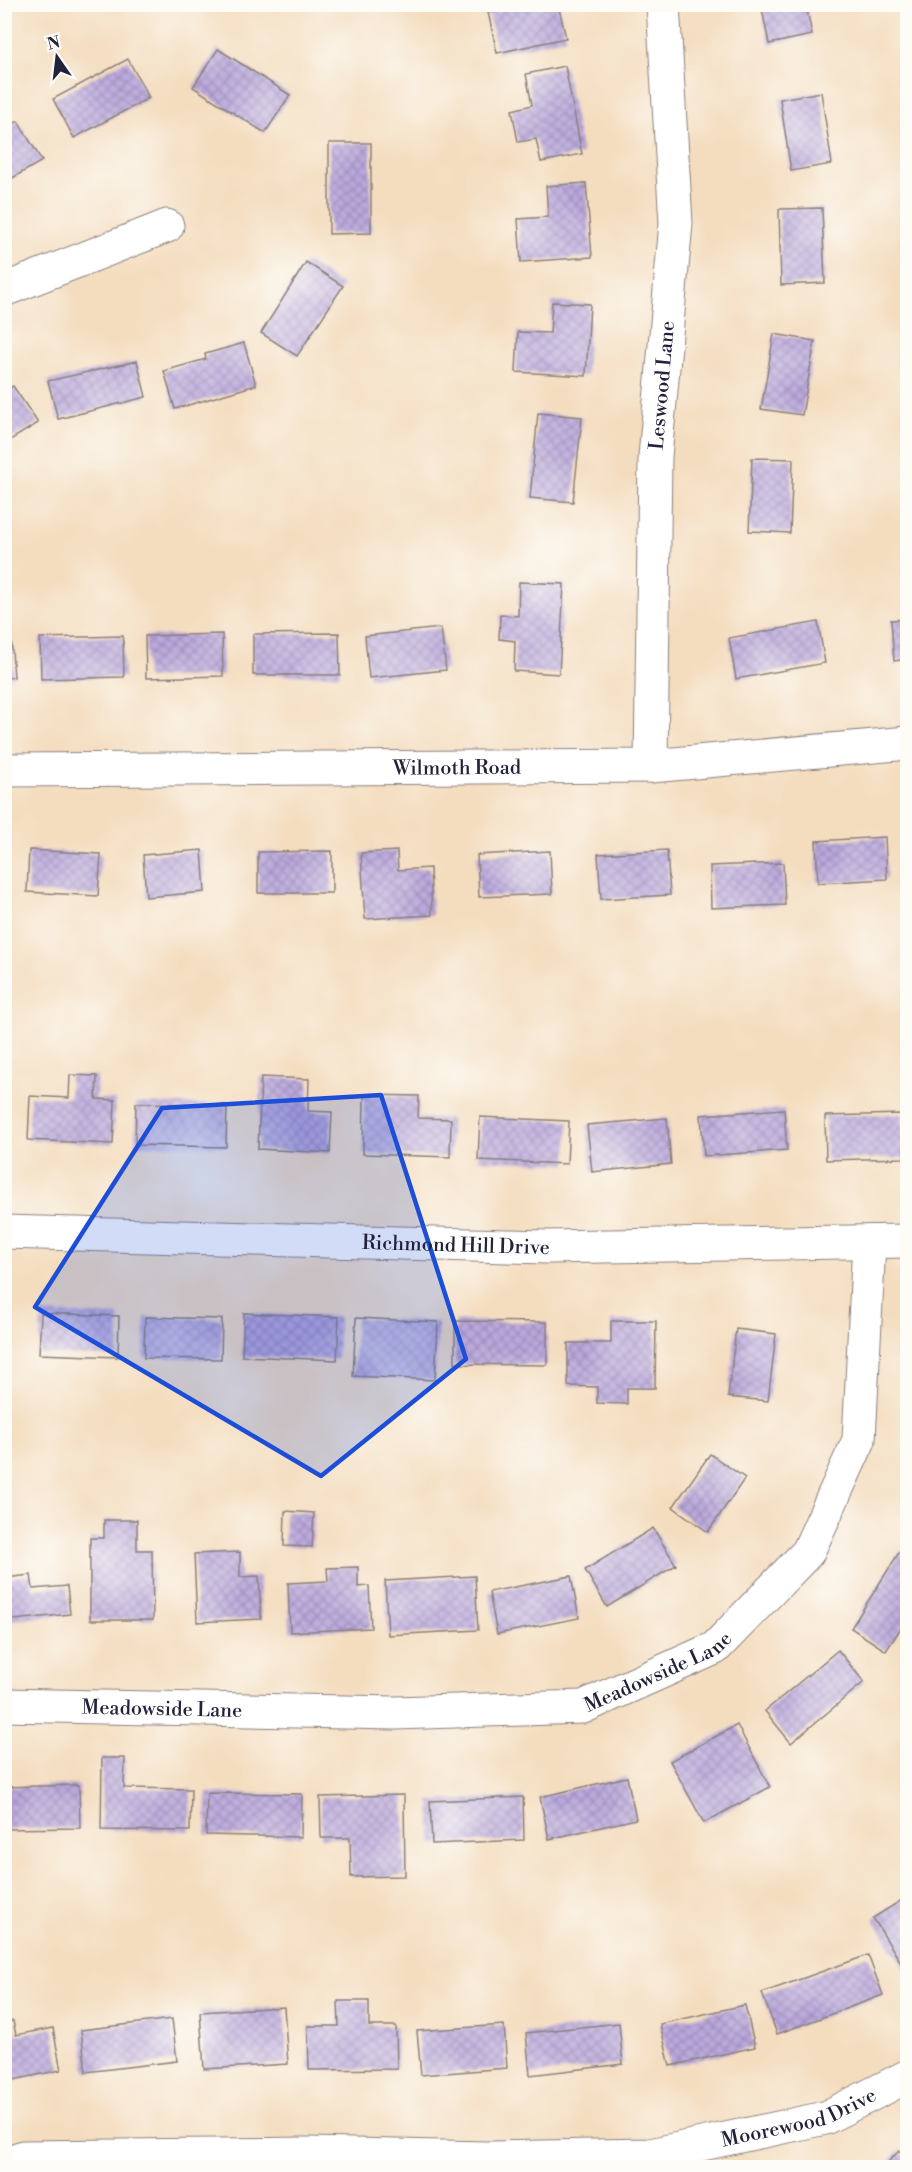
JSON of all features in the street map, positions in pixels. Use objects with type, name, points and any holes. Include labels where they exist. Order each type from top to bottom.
[{"type":"street","name":"Leswood Lane","points":[[651,766],[655,458],[676,223],[663,4]]},
{"type":"street","points":[[4,290],[167,226]]},
{"type":"street","name":"Wilmoth Road","points":[[4,770],[651,766],[908,743]]},
{"type":"street","name":"Richmond Hill Drive","points":[[4,1232],[547,1246],[908,1241]]},
{"type":"street","name":"Meadowside Lane","points":[[4,1705],[395,1713],[583,1707],[715,1648],[808,1552],[859,1440],[869,1242]]},
{"type":"street","name":"Moorewood Drive","points":[[4,2164],[24,2157],[307,2154],[487,2158],[650,2156],[825,2118],[908,2076]]},
{"type":"highlighted area","points":[[381,1095],[466,1359],[321,1476],[35,1307],[162,1108]]},
{"type":"building","points":[[518,4],[558,4],[566,38],[497,53],[488,12]]},
{"type":"building","points":[[761,4],[806,4],[812,35],[769,44]]},
{"type":"building","points":[[218,49],[290,95],[265,133],[193,87]]},
{"type":"building","points":[[128,59],[149,98],[74,138],[53,99]]},
{"type":"building","points":[[565,66],[582,154],[541,162],[536,139],[518,142],[512,110],[532,105],[526,74]]},
{"type":"building","points":[[821,92],[832,164],[791,171],[780,99]]},
{"type":"building","points":[[18,121],[42,161],[4,183],[4,130]]},
{"type":"building","points":[[329,143],[371,143],[371,233],[329,234]]},
{"type":"building","points":[[586,183],[592,257],[521,262],[518,219],[548,217],[546,186]]},
{"type":"building","points":[[822,208],[825,283],[781,285],[779,209]]},
{"type":"building","points":[[306,262],[343,286],[297,356],[261,333]]},
{"type":"building","points":[[552,302],[590,304],[586,376],[516,372],[518,332],[550,333]]},
{"type":"building","points":[[774,334],[815,341],[802,415],[761,409]]},
{"type":"building","points":[[244,343],[256,385],[175,409],[164,371],[206,359],[205,354]]},
{"type":"building","points":[[137,361],[146,397],[58,419],[48,381]]},
{"type":"building","points":[[13,386],[38,423],[4,444],[4,392]]},
{"type":"building","points":[[538,413],[582,417],[573,502],[530,498]]},
{"type":"building","points":[[752,458],[793,459],[790,533],[749,531]]},
{"type":"building","points":[[519,582],[564,584],[559,674],[514,671],[515,641],[499,639],[500,615],[518,616]]},
{"type":"building","points":[[908,619],[908,659],[894,661],[891,620]]},
{"type":"building","points":[[818,622],[825,663],[736,679],[729,638]]},
{"type":"building","points":[[441,628],[446,670],[369,678],[365,636]]},
{"type":"building","points":[[339,633],[340,675],[253,675],[253,634]]},
{"type":"building","points":[[222,634],[223,676],[146,678],[145,636]]},
{"type":"building","points":[[123,636],[124,677],[41,679],[40,638]]},
{"type":"building","points":[[11,637],[14,677],[5,678],[5,638]]},
{"type":"building","points":[[885,837],[887,879],[818,883],[816,841]]},
{"type":"building","points":[[29,850],[101,854],[98,896],[27,892]]},
{"type":"building","points":[[202,850],[205,892],[146,897],[143,855]]},
{"type":"building","points":[[667,850],[670,895],[601,899],[598,854]]},
{"type":"building","points":[[332,851],[332,893],[258,893],[258,852]]},
{"type":"building","points":[[397,851],[398,870],[430,868],[432,915],[365,919],[361,853]]},
{"type":"building","points":[[550,851],[552,894],[479,897],[477,855]]},
{"type":"building","points":[[783,863],[785,905],[711,908],[710,866]]},
{"type":"building","points":[[70,1075],[97,1076],[96,1099],[115,1100],[113,1144],[28,1140],[30,1096],[69,1098]]},
{"type":"building","points":[[261,1077],[309,1079],[308,1111],[332,1112],[330,1153],[258,1149]]},
{"type":"building","points":[[364,1095],[419,1096],[418,1118],[451,1119],[450,1157],[363,1154]]},
{"type":"building","points":[[136,1103],[227,1105],[226,1147],[135,1145]]},
{"type":"building","points":[[784,1109],[787,1150],[704,1156],[701,1115]]},
{"type":"building","points":[[903,1114],[904,1158],[826,1160],[825,1116]]},
{"type":"building","points":[[480,1117],[569,1121],[567,1164],[478,1160]]},
{"type":"building","points":[[667,1118],[671,1164],[592,1172],[587,1125]]},
{"type":"building","points":[[41,1313],[119,1316],[118,1357],[39,1354]]},
{"type":"building","points":[[244,1313],[339,1317],[337,1360],[242,1356]]},
{"type":"building","points":[[145,1317],[222,1319],[221,1359],[144,1358]]},
{"type":"building","points":[[356,1318],[438,1322],[435,1380],[353,1376]]},
{"type":"building","points":[[455,1321],[547,1322],[547,1365],[455,1364]]},
{"type":"building","points":[[611,1321],[656,1321],[655,1388],[627,1388],[627,1404],[597,1403],[597,1387],[568,1386],[568,1343],[611,1343]]},
{"type":"building","points":[[736,1329],[776,1334],[768,1401],[728,1397]]},
{"type":"building","points":[[710,1454],[745,1478],[708,1532],[673,1507]]},
{"type":"building","points":[[285,1511],[314,1513],[312,1547],[284,1546]]},
{"type":"building","points":[[104,1520],[137,1520],[137,1550],[152,1550],[153,1620],[90,1620],[90,1538],[104,1538]]},
{"type":"building","points":[[653,1528],[676,1565],[607,1607],[585,1570]]},
{"type":"building","points":[[900,1551],[908,1556],[908,1617],[886,1651],[851,1628]]},
{"type":"building","points":[[240,1552],[240,1577],[259,1576],[261,1619],[197,1622],[194,1554]]},
{"type":"building","points":[[358,1567],[358,1587],[369,1586],[371,1628],[290,1632],[288,1583],[328,1581],[327,1568]]},
{"type":"building","points":[[31,1575],[33,1589],[67,1586],[70,1614],[5,1621],[5,1578]]},
{"type":"building","points":[[475,1576],[478,1630],[388,1635],[385,1581]]},
{"type":"building","points":[[571,1576],[579,1618],[497,1634],[489,1592]]},
{"type":"building","points":[[838,1650],[864,1682],[791,1743],[765,1711]]},
{"type":"building","points":[[737,1725],[770,1787],[704,1823],[670,1761]]},
{"type":"building","points":[[102,1758],[125,1758],[124,1788],[191,1789],[190,1831],[101,1830]]},
{"type":"building","points":[[627,1777],[636,1819],[549,1839],[540,1797]]},
{"type":"building","points":[[79,1785],[80,1828],[4,1829],[4,1787]]},
{"type":"building","points":[[207,1793],[302,1794],[301,1837],[206,1835]]},
{"type":"building","points":[[404,1795],[405,1876],[351,1877],[350,1838],[321,1838],[320,1797]]},
{"type":"building","points":[[523,1797],[524,1840],[432,1844],[430,1801]]},
{"type":"building","points":[[908,1896],[908,1974],[873,1918]]},
{"type":"building","points":[[868,1955],[883,1995],[777,2034],[762,1993]]},
{"type":"building","points":[[338,2001],[369,2001],[369,2026],[396,2026],[397,2069],[309,2070],[308,2026],[339,2026]]},
{"type":"building","points":[[745,2005],[755,2047],[670,2066],[660,2024]]},
{"type":"building","points":[[284,2007],[288,2064],[204,2069],[200,2012]]},
{"type":"building","points":[[172,2019],[177,2061],[86,2072],[81,2030]]},
{"type":"building","points":[[13,2021],[16,2035],[53,2028],[61,2070],[4,2082],[4,2022]]},
{"type":"building","points":[[619,2023],[623,2064],[530,2075],[526,2033]]},
{"type":"building","points":[[504,2025],[507,2068],[421,2075],[417,2031]]},
{"type":"building","points":[[899,2151],[908,2160],[908,2168],[882,2168]]}]
